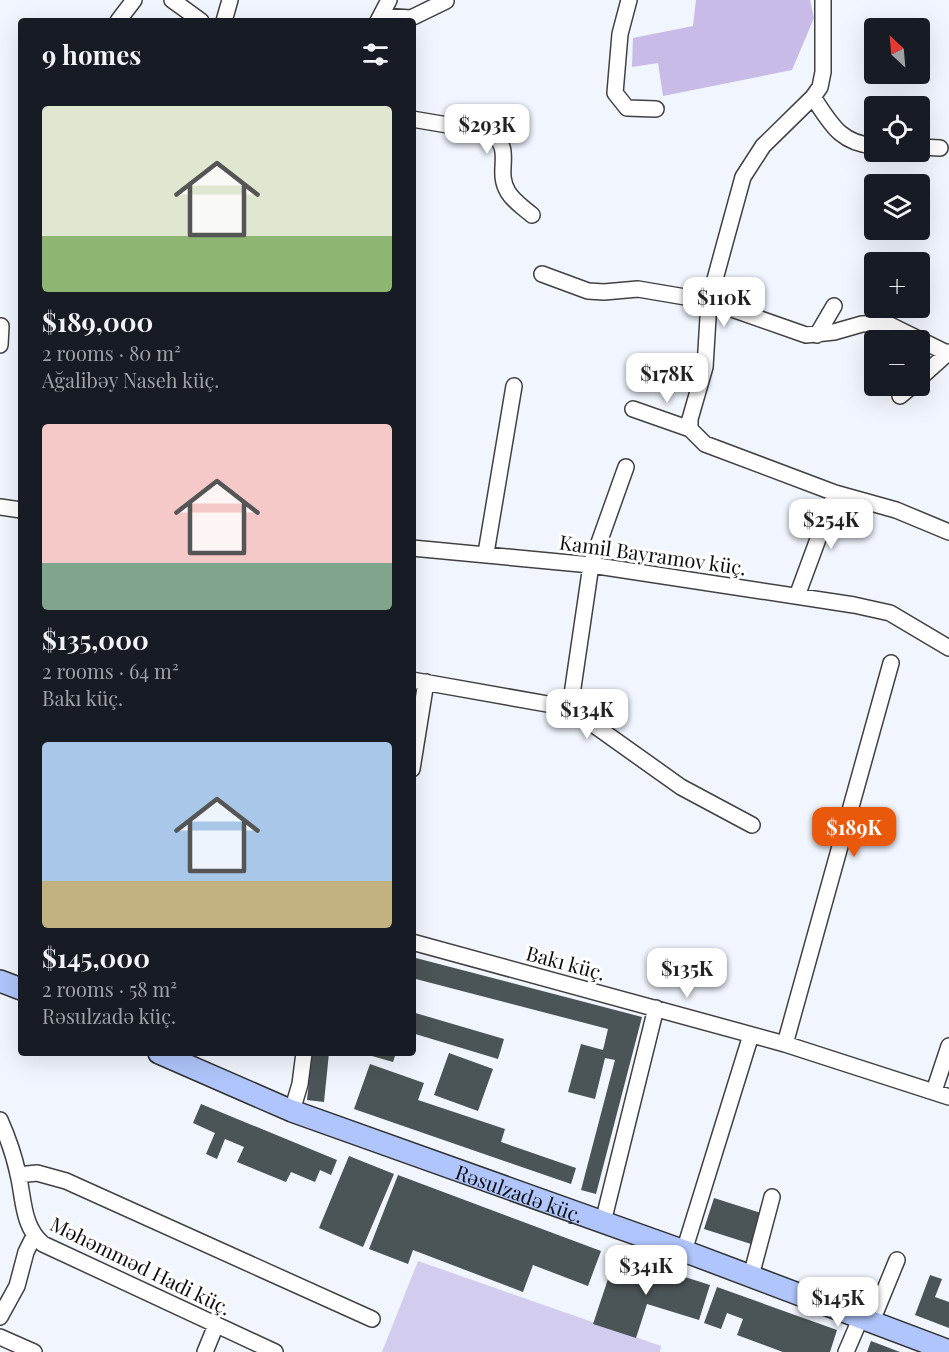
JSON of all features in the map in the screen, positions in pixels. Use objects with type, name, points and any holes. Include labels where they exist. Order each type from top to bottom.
[{"type":"street","points":[[119,18],[134,0]]},
{"type":"street","points":[[172,0],[197,18]]},
{"type":"street","points":[[225,18],[230,0]]},
{"type":"street","points":[[389,0],[380,18],[411,18],[446,1]]},
{"type":"street","points":[[628,0],[620,34],[615,93],[627,108],[657,109]]},
{"type":"street","points":[[690,429],[690,419],[705,368],[709,301],[743,177],[763,146],[813,97],[820,87],[823,72],[823,0]]},
{"type":"street","points":[[813,97],[834,127],[848,140],[864,144]]},
{"type":"street","points":[[416,120],[489,132],[500,139],[504,149],[502,170],[507,191],[532,215]]},
{"type":"street","points":[[930,148],[940,148]]},
{"type":"street","points":[[542,274],[588,291],[638,289],[709,301],[806,334],[817,335],[862,324],[886,323],[948,353],[930,369]]},
{"type":"street","points":[[817,335],[834,306]]},
{"type":"street","points":[[0,345],[1,326]]},
{"type":"street","points":[[486,553],[514,386]]},
{"type":"street","points":[[633,409],[690,429],[705,444],[835,493],[896,510],[949,532]]},
{"type":"street","points":[[570,708],[591,565],[626,466]]},
{"type":"street","points":[[797,596],[835,493]]},
{"type":"street","points":[[0,507],[18,510]]},
{"type":"street","name":"Kamil Bayramov küç.","points":[[416,548],[486,553],[591,565],[854,604],[890,613],[949,648]]},
{"type":"street","points":[[785,1044],[891,663]]},
{"type":"street","points":[[416,719],[419,681],[570,708],[681,787],[752,825]]},
{"type":"street","name":"Bakı küç.","points":[[416,943],[785,1044],[949,1097]]},
{"type":"street","points":[[0,981],[18,988]]},
{"type":"street","points":[[603,1222],[656,1008]]},
{"type":"street","points":[[684,1251],[751,1035]]},
{"type":"street","points":[[934,1091],[949,1046]]},
{"type":"street","name":"Rəsulzadə küç.","points":[[173,1056],[191,1060],[292,1111],[684,1251],[949,1351]]},
{"type":"street","points":[[292,1111],[300,1084],[304,1056]]},
{"type":"street","name":"Məhəmməd Hadi küç.","points":[[0,1120],[18,1175],[27,1221],[34,1236],[54,1251],[276,1352]]},
{"type":"street","points":[[18,1175],[37,1173],[66,1181],[372,1319]]},
{"type":"street","points":[[751,1276],[772,1197]]},
{"type":"street","points":[[0,1317],[17,1286],[26,1252],[34,1236]]},
{"type":"street","points":[[846,1352],[897,1260]]},
{"type":"street","points":[[205,1352],[216,1325]]},
{"type":"street","points":[[0,1337],[34,1352]]},
{"type":"shaded area","points":[[696,0],[810,0],[814,18],[792,70],[663,96],[658,63],[632,67],[633,38],[693,26]]},
{"type":"shaded area","points":[[418,1261],[661,1346],[660,1352],[382,1352]]},
{"type":"building","points":[[416,958],[642,1017],[596,1194],[581,1190],[615,1060],[605,1058],[595,1099],[568,1092],[581,1044],[603,1050],[608,1029],[416,979]]},
{"type":"building","points":[[416,1013],[504,1039],[498,1059],[416,1034]]},
{"type":"building","points":[[449,1053],[493,1069],[478,1111],[434,1095]]},
{"type":"building","points":[[312,1056],[329,1056],[324,1102],[307,1100]]},
{"type":"building","points":[[372,1056],[395,1056],[393,1062]]},
{"type":"building","points":[[370,1064],[424,1083],[418,1100],[505,1129],[501,1142],[576,1168],[571,1184],[354,1109]]},
{"type":"building","points":[[201,1104],[337,1160],[331,1175],[320,1170],[315,1182],[291,1172],[286,1182],[237,1162],[244,1147],[225,1139],[217,1159],[206,1154],[215,1133],[193,1123]]},
{"type":"building","points":[[349,1156],[394,1174],[363,1247],[319,1228]]},
{"type":"building","points":[[398,1175],[601,1251],[588,1286],[533,1265],[523,1292],[413,1250],[408,1264],[369,1249]]},
{"type":"building","points":[[714,1198],[761,1213],[751,1244],[704,1229]]},
{"type":"building","points":[[616,1255],[710,1285],[699,1320],[647,1304],[636,1338],[593,1324]]},
{"type":"building","points":[[930,1275],[942,1279],[935,1297],[949,1302],[949,1328],[915,1315]]},
{"type":"building","points":[[717,1287],[837,1330],[830,1352],[783,1352],[737,1335],[743,1319],[727,1313],[721,1329],[704,1323]]},
{"type":"building","points":[[871,1341],[900,1352],[867,1352]]}]
